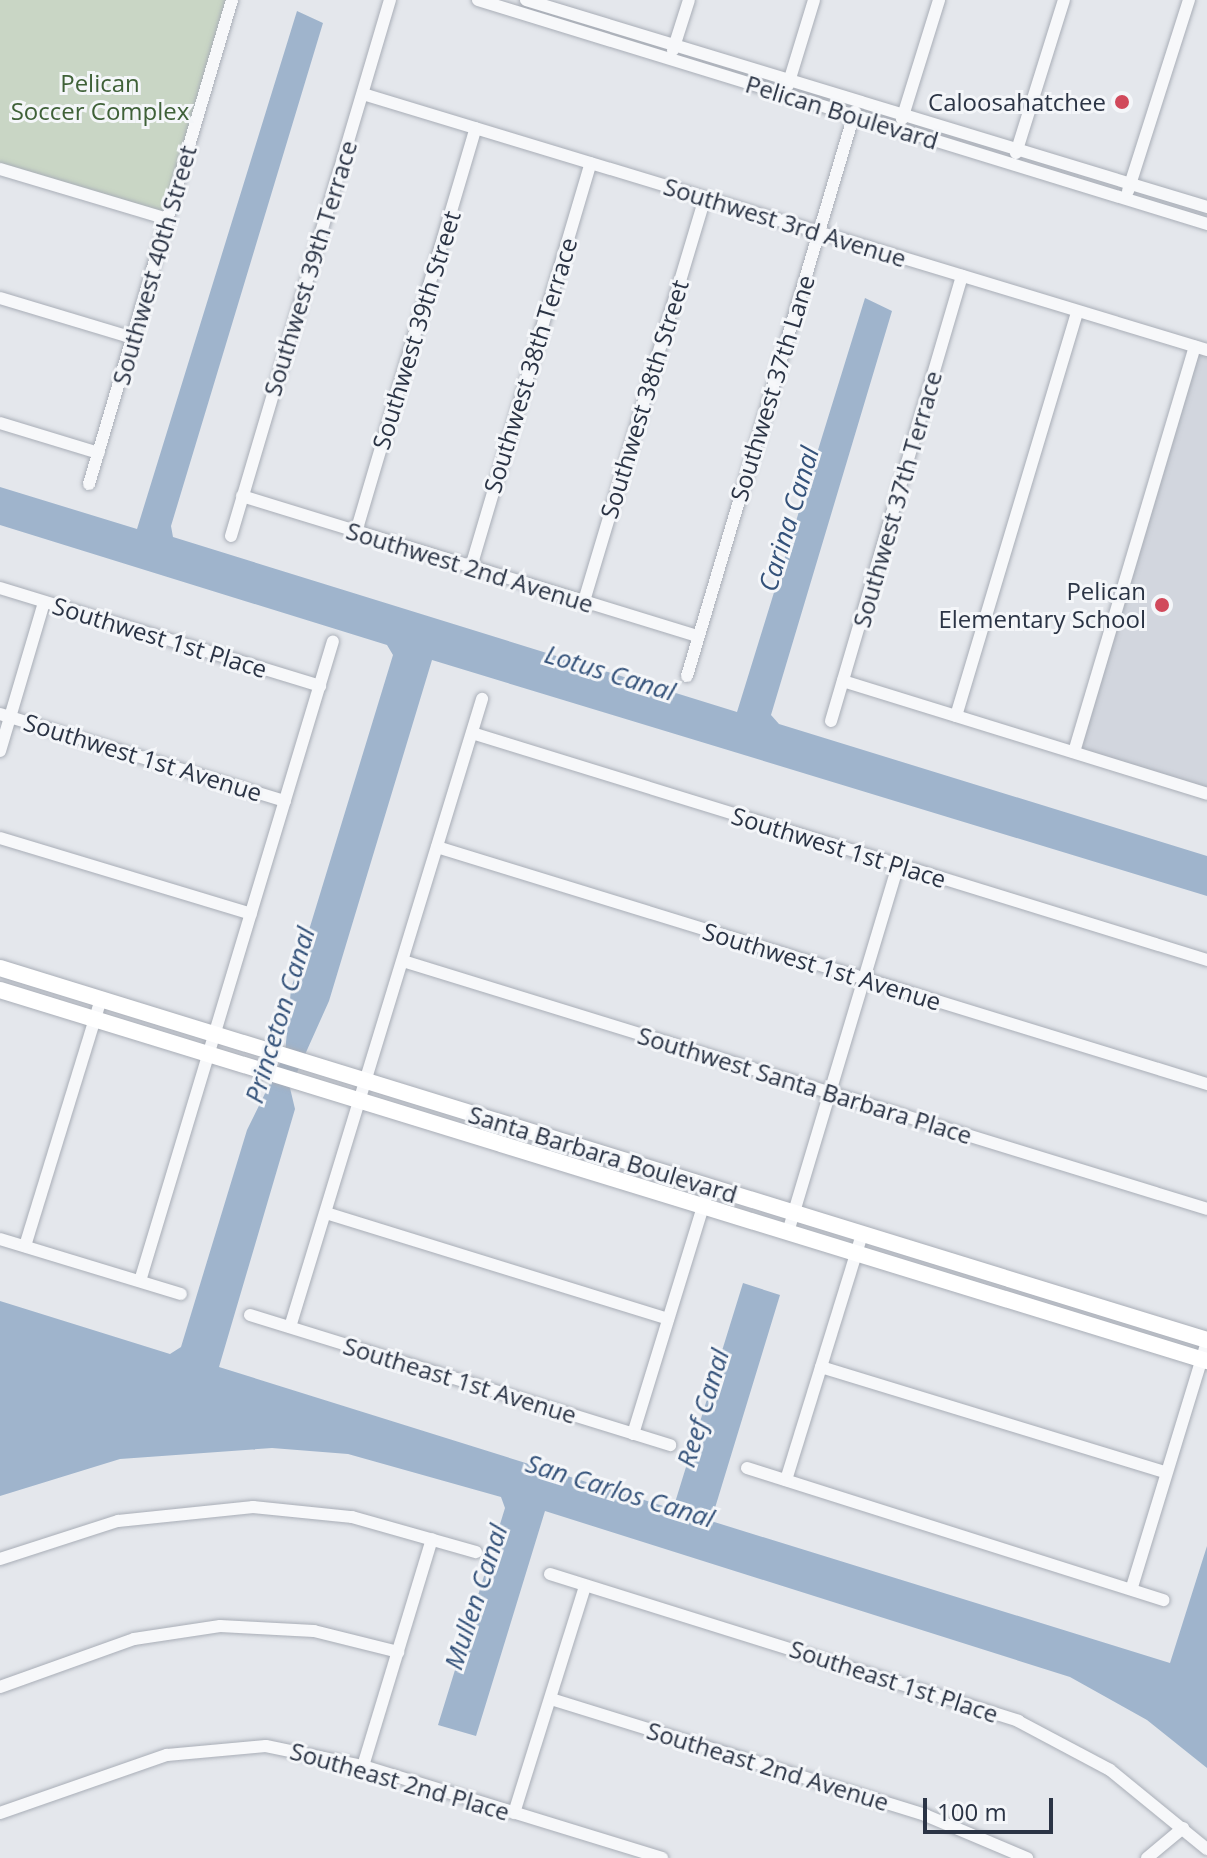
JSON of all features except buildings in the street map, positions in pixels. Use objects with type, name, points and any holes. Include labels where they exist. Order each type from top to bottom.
[{"type":"main road","name":"Santa Barbara Boulevard","points":[[0,968],[214,1036],[360,1099],[1204,1360]]},
{"type":"main road","name":"Santa Barbara Boulevard","points":[[0,990],[208,1052],[274,1063]]},
{"type":"main road","name":"Santa Barbara Boulevard","points":[[301,1072],[365,1082],[1207,1340]]},
{"type":"main road","points":[[543,1156],[549,1137]]},
{"type":"main road","points":[[1030,1306],[1036,1287]]},
{"type":"street","name":"Southwest 40th Street","points":[[89,484],[232,0]]},
{"type":"street","name":"Southwest 39th Terrace","points":[[231,536],[390,0]]},
{"type":"street","name":"Pelican Boulevard","points":[[478,0],[1207,224]]},
{"type":"street","name":"Pelican Boulevard","points":[[526,0],[563,5],[674,45],[1207,207]]},
{"type":"street","points":[[670,60],[689,0]]},
{"type":"street","points":[[784,94],[814,0]]},
{"type":"street","points":[[899,129],[939,0]]},
{"type":"street","points":[[1013,164],[1064,0]]},
{"type":"street","points":[[1126,199],[1189,0]]},
{"type":"street","points":[[556,24],[563,5]]},
{"type":"street","name":"Southwest 3rd Avenue","points":[[363,94],[1201,349]]},
{"type":"street","name":"Southwest 37th Lane","points":[[687,676],[858,100]]},
{"type":"street","name":"Southwest 39th Street","points":[[356,532],[476,128]]},
{"type":"street","name":"Southwest 38th Terrace","points":[[471,567],[591,163]]},
{"type":"street","points":[[0,169],[168,219]]},
{"type":"street","name":"Southwest 38th Street","points":[[584,601],[705,198]]},
{"type":"street","name":"Southwest 37th Terrace","points":[[831,721],[962,276]]},
{"type":"street","points":[[0,298],[133,338]]},
{"type":"street","points":[[956,716],[1077,312]]},
{"type":"street","points":[[1074,752],[1201,349]]},
{"type":"street","points":[[0,423],[99,453]]},
{"type":"street","name":"Southwest 2nd Avenue","points":[[242,496],[698,636]]},
{"type":"street","name":"Southwest 1st Place","points":[[0,588],[320,686]]},
{"type":"street","points":[[0,751],[5,715],[44,602]]},
{"type":"street","points":[[140,1281],[333,641]]},
{"type":"street","points":[[843,681],[1207,794]]},
{"type":"street","points":[[290,1327],[482,699]]},
{"type":"street","name":"Southwest 1st Avenue","points":[[5,715],[285,801]]},
{"type":"street","name":"Southwest 1st Place","points":[[472,733],[1207,960]]},
{"type":"street","points":[[0,838],[251,914]]},
{"type":"street","name":"Southwest 1st Avenue","points":[[437,847],[1207,1084]]},
{"type":"street","points":[[788,1232],[898,865]]},
{"type":"street","name":"Southwest Santa Barbara Place","points":[[403,961],[1207,1209]]},
{"type":"street","points":[[25,1246],[101,999]]},
{"type":"street","points":[[633,1434],[709,1187]]},
{"type":"street","points":[[326,1213],[668,1319]]},
{"type":"street","points":[[786,1480],[862,1234]]},
{"type":"street","points":[[0,1239],[181,1294]]},
{"type":"street","name":"Southeast 1st Avenue","points":[[250,1315],[670,1445]]},
{"type":"street","points":[[1132,1587],[1165,1472],[1204,1360],[1207,1340]]},
{"type":"street","points":[[821,1367],[1165,1472]]},
{"type":"street","points":[[747,1468],[1132,1587],[1164,1600]]},
{"type":"street","points":[[0,1559],[118,1521],[224,1507],[339,1515],[476,1552]]},
{"type":"street","points":[[363,1766],[432,1539]]},
{"type":"street","name":"Southeast 1st Place","points":[[550,1574],[1018,1721],[1098,1763],[1207,1849]]},
{"type":"street","points":[[514,1813],[585,1586]]},
{"type":"street","points":[[0,1687],[134,1639],[220,1626],[314,1631],[398,1652]]},
{"type":"street","name":"Southeast 2nd Avenue","points":[[551,1699],[925,1815],[1027,1858]]},
{"type":"street","name":"Southeast 2nd Place","points":[[0,1813],[134,1764],[200,1748],[266,1746],[363,1766],[662,1858]]},
{"type":"street","points":[[1147,1858],[1183,1828]]},
{"type":"shaded area","name":"Pelican Elementary School","points":[[1195,347],[1207,350],[1207,793],[1074,752]]},
{"type":"green space","name":"Pelican Soccer Complex","points":[[0,0],[232,0],[168,219],[0,169]]},
{"type":"water","name":"Lotus Canal","points":[[297,11],[323,23],[171,526],[173,537],[737,712],[865,298],[892,311],[771,715],[779,724],[1207,856],[1207,896],[432,660],[329,1001],[290,1088],[295,1109],[219,1367],[673,1509],[743,1283],[780,1295],[711,1521],[1170,1663],[1207,1546],[1207,1768],[1147,1720],[1070,1677],[545,1511],[476,1736],[438,1725],[505,1508],[501,1497],[348,1454],[272,1448],[120,1459],[0,1496],[0,1301],[170,1354],[181,1347],[247,1130],[285,1053],[291,989],[393,655],[387,645],[0,525],[0,487],[137,529]]},
{"type":"place","name":"Caloosahatchee","points":[[1122,102]]},
{"type":"place","name":"Pelican Elementary School","points":[[1162,605]]},
{"type":"water label","name":"Carina Canal","points":[[789,519]]},
{"type":"water label","name":"Princeton Canal","points":[[280,1015]]},
{"type":"water label","name":"Reef Canal","points":[[703,1408]]},
{"type":"water label","name":"San Carlos Canal","points":[[620,1491]]},
{"type":"water label","name":"Mullen Canal","points":[[476,1597]]}]
